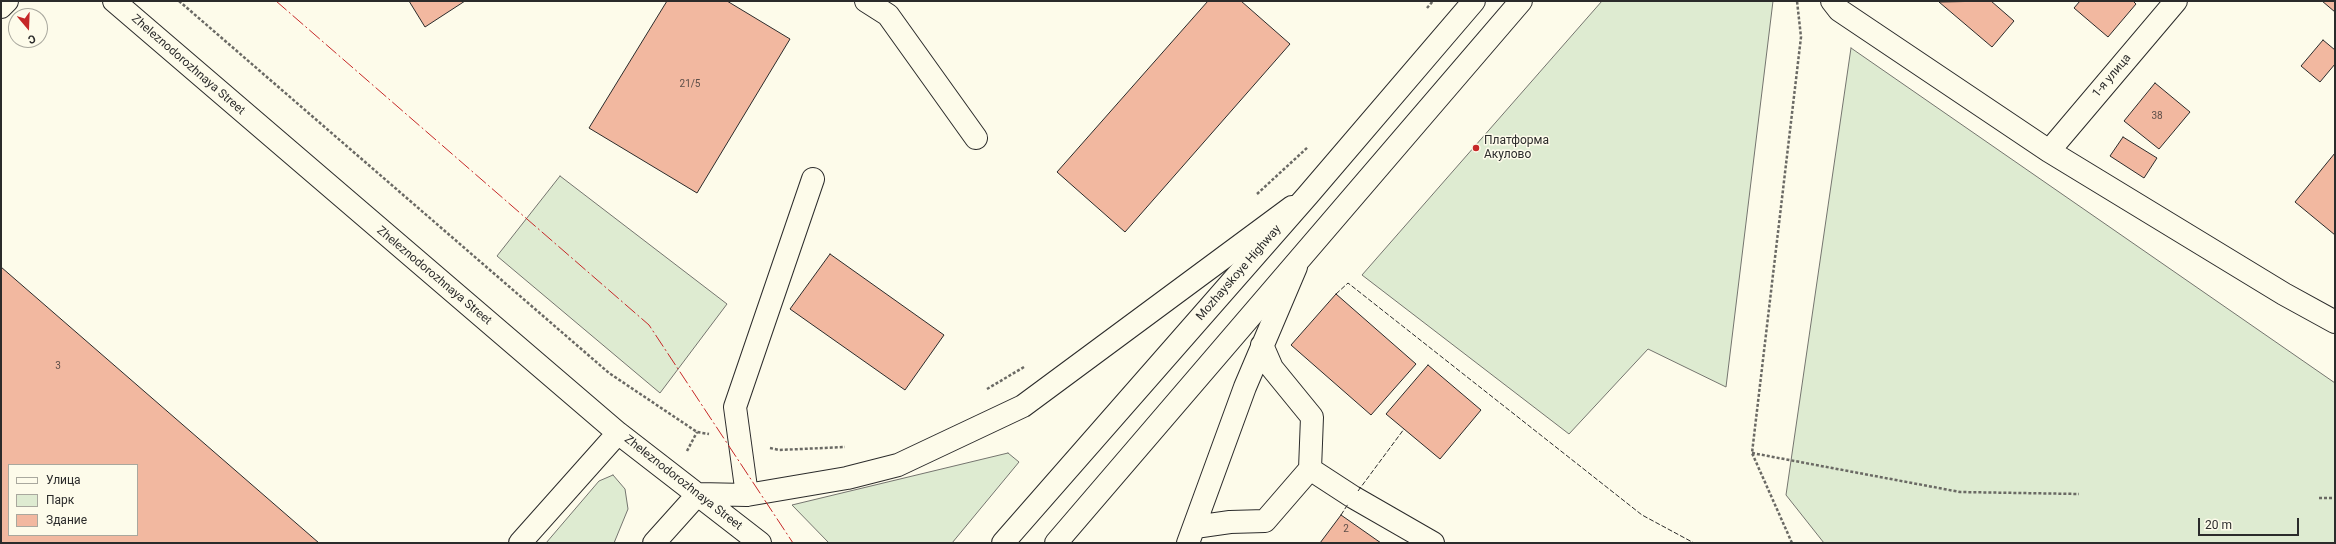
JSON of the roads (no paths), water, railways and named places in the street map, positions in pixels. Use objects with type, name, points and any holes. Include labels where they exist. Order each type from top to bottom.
[{"type":"street","points":[[1,7],[7,1]]},
{"type":"street","name":"Zheleznodorozhnaya Street","points":[[114,1],[618,433],[760,543]]},
{"type":"street","points":[[866,1],[888,15],[976,138]]},
{"type":"street","name":"Mozhayskoye Highway","points":[[1003,543],[1308,195],[1474,1]]},
{"type":"street","points":[[1056,543],[1521,1]]},
{"type":"street","points":[[1832,1],[1839,10],[2049,151],[2284,294],[2335,322]]},
{"type":"street","name":"1-я улица","points":[[2049,151],[2176,1]]},
{"type":"street","points":[[747,494],[735,407],[813,179]]},
{"type":"street","points":[[654,543],[698,494],[747,494],[847,478],[898,465],[1023,406],[1308,195]]},
{"type":"street","points":[[1191,535],[1245,387],[1301,256]]},
{"type":"street","points":[[1191,535],[1230,522],[1264,521],[1310,469],[1312,417],[1272,368],[1262,345]]},
{"type":"street","points":[[520,543],[618,433]]},
{"type":"street","points":[[1310,469],[1353,497],[1433,543]]},
{"type":"place","name":"Платформа Акулово","points":[[1476,148]]}]
